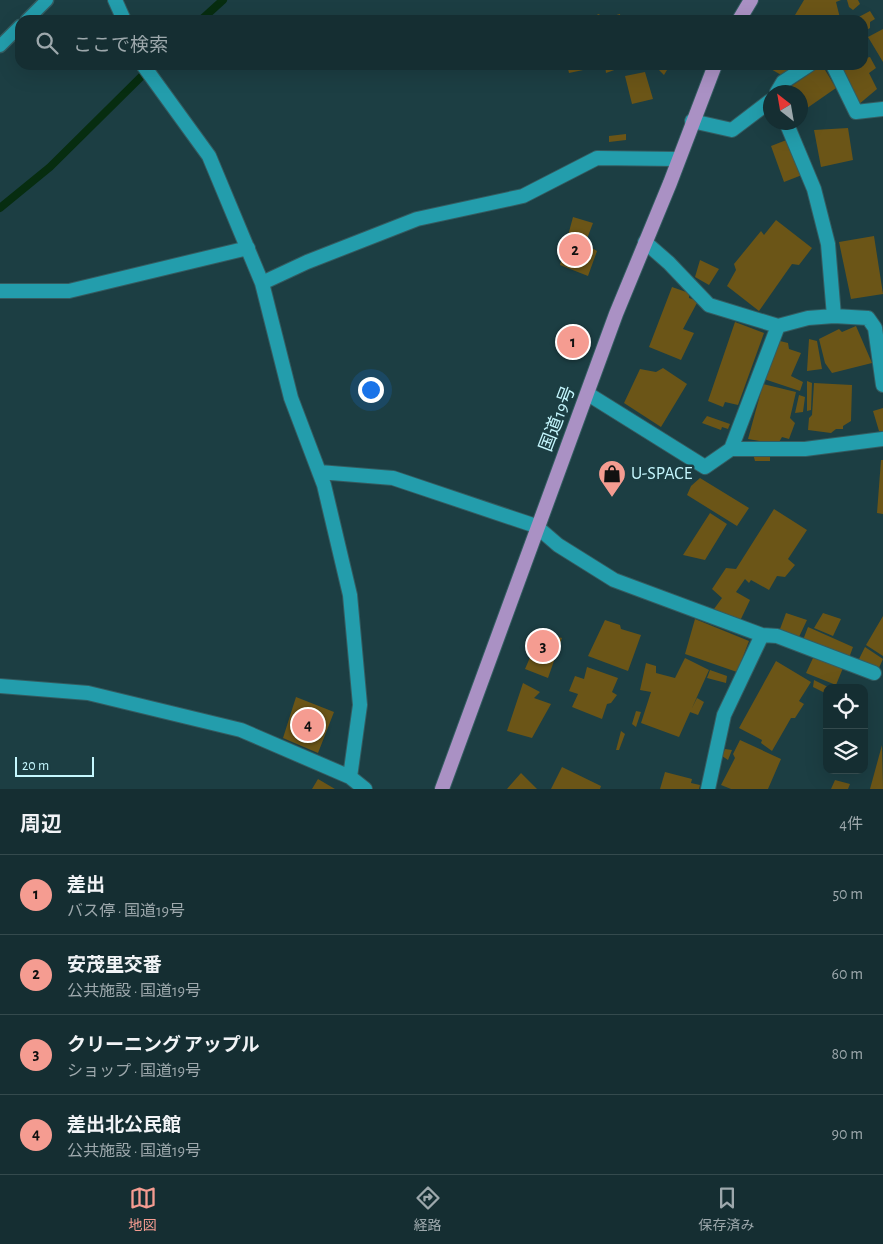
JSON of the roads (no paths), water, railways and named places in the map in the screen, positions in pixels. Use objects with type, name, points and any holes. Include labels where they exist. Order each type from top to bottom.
[{"type":"highway","points":[[743,15],[751,0]]},
{"type":"highway","name":"国道19号","points":[[442,789],[536,526],[588,394],[616,314],[644,242],[670,183],[677,159],[713,70]]},
{"type":"street","points":[[115,0],[122,15]]},
{"type":"street","points":[[147,70],[209,156],[262,284],[291,398],[324,485],[350,595],[352,613],[360,705],[350,777]]},
{"type":"street","points":[[781,85],[801,70]]},
{"type":"street","points":[[835,70],[856,112],[883,109]]},
{"type":"street","points":[[692,121],[732,130],[763,106]]},
{"type":"street","points":[[789,130],[814,189],[828,244],[834,316]]},
{"type":"street","points":[[262,284],[308,262],[417,219],[523,196],[597,158],[677,159]]},
{"type":"street","points":[[644,242],[668,263],[709,305],[778,326],[808,318],[834,316],[868,318],[874,328],[883,385]]},
{"type":"street","points":[[0,291],[69,291],[248,248]]},
{"type":"street","points":[[588,394],[705,467],[731,449],[778,326]]},
{"type":"street","points":[[731,449],[805,450],[883,439]]},
{"type":"street","points":[[319,472],[393,478],[536,526],[558,544],[614,580],[762,635],[777,636],[874,673]]},
{"type":"street","points":[[708,789],[724,715],[762,635]]},
{"type":"street","points":[[0,686],[88,692],[241,730],[350,777],[365,789]]},
{"type":"lane","points":[[32,15],[47,0]]},
{"type":"lane","points":[[0,46],[15,31]]},
{"type":"waterway","points":[[206,15],[223,0]]},
{"type":"waterway","points":[[0,208],[50,167],[148,70]]},
{"type":"place","name":"安茂里交番","points":[[575,250]]},
{"type":"place","name":"差出","points":[[573,342]]},
{"type":"place","name":"U-SPACE","points":[[612,498]]},
{"type":"place","name":"クリーニング アップル","points":[[543,646]]},
{"type":"place","name":"差出北公民館","points":[[308,725]]}]
